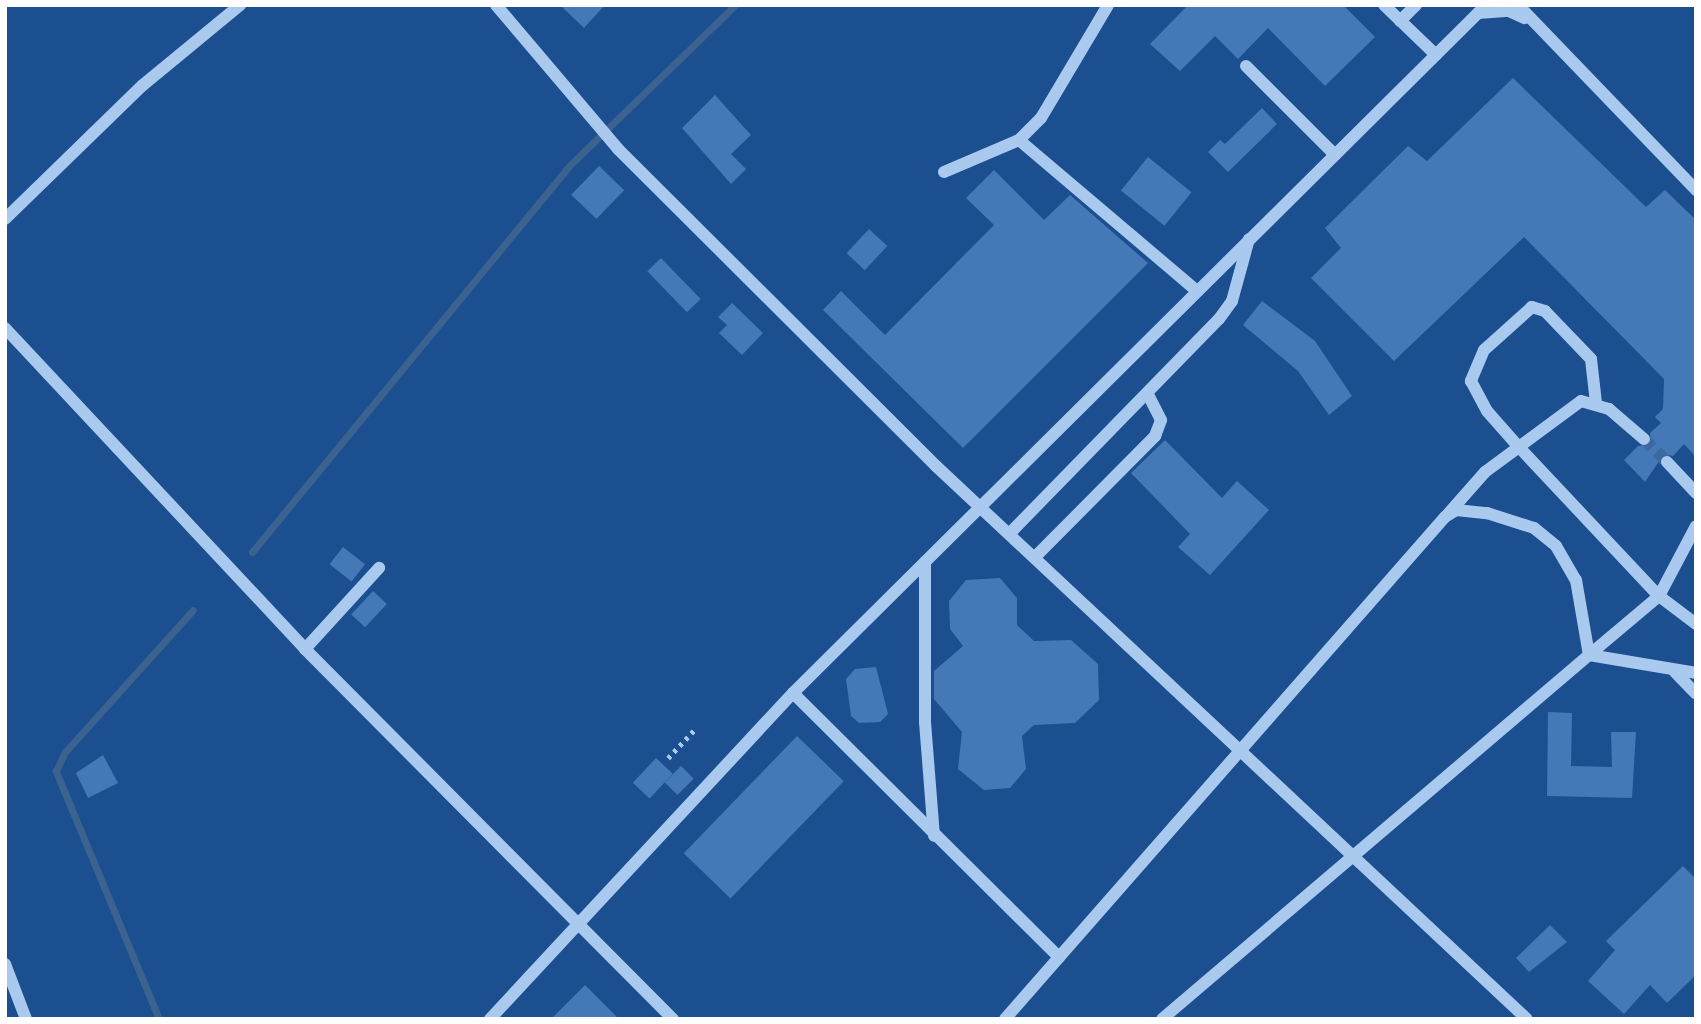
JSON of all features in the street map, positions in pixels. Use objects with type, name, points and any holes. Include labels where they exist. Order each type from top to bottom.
[{"type":"street","points":[[5,219],[143,85],[240,5]]},
{"type":"street","points":[[496,5],[618,149],[979,507],[1012,531],[1527,1019]]},
{"type":"street","points":[[944,172],[1019,140],[1063,86],[1108,5]]},
{"type":"street","points":[[1384,5],[1436,55]]},
{"type":"street","points":[[1400,21],[1416,5]]},
{"type":"street","points":[[1518,5],[1525,18],[1696,190]]},
{"type":"street","points":[[490,1019],[793,692],[1251,235],[1482,9],[1509,11],[1525,18]]},
{"type":"street","points":[[1247,66],[1335,155]]},
{"type":"street","points":[[1019,140],[1196,290]]},
{"type":"street","points":[[1012,531],[1147,393],[1232,301],[1251,235]]},
{"type":"street","points":[[1596,403],[1591,359],[1545,311],[1522,310],[1485,350],[1471,381],[1487,411],[1517,445],[1660,596],[1696,624]]},
{"type":"street","points":[[5,328],[306,649],[577,927],[673,1019]]},
{"type":"street","points":[[1037,555],[1155,436],[1161,420],[1147,393]]},
{"type":"street","points":[[1005,1019],[1445,517],[1517,445],[1568,407],[1596,403],[1644,439]]},
{"type":"street","points":[[1667,462],[1696,493]]},
{"type":"street","points":[[1445,517],[1456,510],[1512,519],[1556,546],[1581,594],[1589,655]]},
{"type":"street","points":[[1162,1019],[1660,596],[1696,526]]},
{"type":"street","points":[[925,562],[925,722],[934,836]]},
{"type":"street","points":[[306,649],[379,568]]},
{"type":"street","points":[[1589,655],[1675,672],[1696,673]]},
{"type":"street","points":[[1675,672],[1696,694]]},
{"type":"street","points":[[793,692],[934,836],[1059,957]]},
{"type":"street","points":[[5,964],[26,1019]]},
{"type":"path","points":[[668,758],[697,727]]},
{"type":"building","points":[[560,5],[605,5],[584,28]]},
{"type":"building","points":[[1188,5],[1343,5],[1375,37],[1325,86],[1268,28],[1238,59],[1215,36],[1180,71],[1150,44]]},
{"type":"building","points":[[1513,78],[1646,207],[1665,190],[1696,220],[1696,457],[1684,444],[1673,456],[1664,454],[1645,482],[1624,460],[1638,446],[1651,444],[1650,433],[1661,423],[1655,417],[1663,409],[1664,379],[1524,237],[1394,361],[1311,278],[1341,248],[1325,228],[1408,146],[1427,161]]},
{"type":"building","points":[[715,95],[751,135],[731,154],[746,169],[731,184],[682,128]]},
{"type":"building","points":[[1262,108],[1277,124],[1228,172],[1208,152],[1220,140],[1225,144]]},
{"type":"building","points":[[1148,157],[1192,192],[1164,226],[1121,190]]},
{"type":"building","points":[[599,166],[624,190],[596,219],[571,195]]},
{"type":"building","points":[[994,170],[1044,220],[1070,195],[1148,263],[963,448],[823,310],[841,291],[885,335],[994,225],[966,198]]},
{"type":"building","points":[[869,229],[887,246],[865,270],[846,253]]},
{"type":"building","points":[[661,258],[701,299],[687,312],[647,271]]},
{"type":"building","points":[[1262,301],[1315,341],[1352,396],[1329,415],[1298,371],[1243,325]]},
{"type":"building","points":[[732,303],[763,333],[742,355],[719,333],[727,325],[718,317]]},
{"type":"building","points":[[1165,440],[1222,498],[1237,481],[1269,510],[1210,575],[1178,547],[1190,534],[1131,473]]},
{"type":"building","points":[[343,547],[365,564],[352,582],[329,564]]},
{"type":"building","points":[[1000,578],[1017,598],[1017,625],[1034,641],[1071,640],[1098,664],[1099,700],[1075,723],[1034,725],[1022,736],[1026,769],[1010,788],[984,790],[958,769],[962,732],[934,699],[934,671],[963,646],[950,629],[949,601],[966,580]]},
{"type":"building","points":[[373,591],[387,604],[365,627],[351,614]]},
{"type":"building","points":[[876,667],[888,714],[880,722],[859,723],[851,716],[846,679],[855,669]]},
{"type":"building","points":[[1548,712],[1572,713],[1571,766],[1612,767],[1611,732],[1636,732],[1632,798],[1547,796]]},
{"type":"building","points":[[797,736],[844,781],[731,898],[684,853]]},
{"type":"building","points":[[103,755],[118,783],[88,798],[76,773]]},
{"type":"building","points":[[656,758],[673,774],[650,799],[633,783]]},
{"type":"building","points":[[681,766],[694,779],[677,795],[665,782]]},
{"type":"building","points":[[1683,866],[1696,879],[1696,975],[1667,1003],[1650,985],[1624,1014],[1588,981],[1615,950],[1606,941]]},
{"type":"building","points":[[1550,925],[1567,942],[1529,972],[1516,958]]},
{"type":"building","points":[[585,985],[619,1019],[551,1019]]},
{"type":"waterway","points":[[252,552],[569,166],[735,5]]},
{"type":"waterway","points":[[159,1019],[56,771],[65,752],[193,610]]},
{"type":"tunnel","points":[[1644,439],[1667,462]]}]
